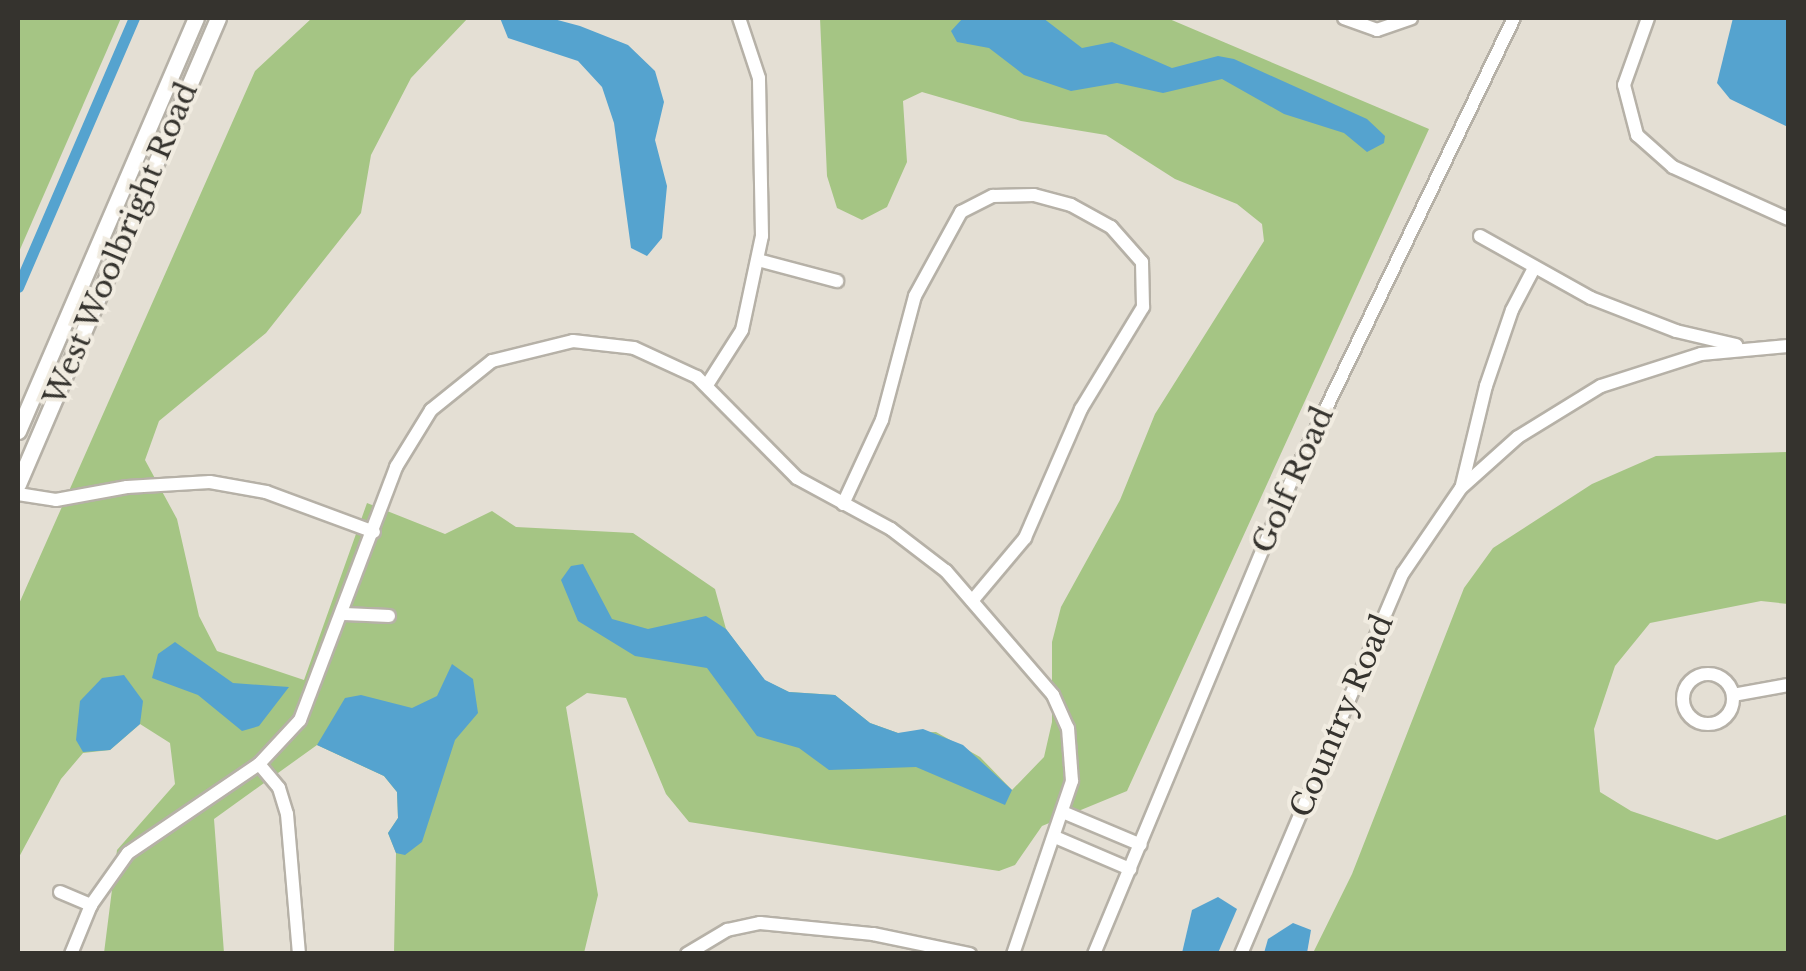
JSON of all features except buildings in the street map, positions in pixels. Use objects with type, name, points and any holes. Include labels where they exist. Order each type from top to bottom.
[{"type":"main road","name":"West Woolbright Road","points":[[18,431],[196,18]]},
{"type":"main road","name":"West Woolbright Road","points":[[20,478],[218,18]]},
{"type":"street","points":[[707,385],[742,330],[758,260],[759,78],[740,18]]},
{"type":"street","points":[[1344,18],[1377,30],[1411,18]]},
{"type":"street","name":"Golf Road","points":[[1094,954],[1320,416],[1514,18]]},
{"type":"street","points":[[1648,18],[1624,85],[1637,136],[1661,160],[1788,219]]},
{"type":"street","points":[[842,504],[882,420],[921,282],[962,212],[993,196],[1034,196],[1071,205],[1112,226],[1142,262],[1143,307],[1081,409],[1025,538],[972,601]]},
{"type":"street","points":[[1480,236],[1533,270],[1634,316],[1743,346],[1788,346]]},
{"type":"street","points":[[758,260],[837,280]]},
{"type":"street","name":"Country Road","points":[[1461,488],[1486,386],[1512,310],[1533,270]]},
{"type":"street","points":[[71,954],[91,905],[128,853],[259,764],[306,710],[416,430],[454,386],[492,361],[548,343],[600,342],[655,354],[707,385],[774,459],[917,547],[972,601],[1061,711],[1073,763],[1065,813],[1013,954]]},
{"type":"street","name":"Country Road","points":[[1241,954],[1403,573],[1461,488],[1531,427],[1600,386],[1661,363],[1743,346]]},
{"type":"street","points":[[18,494],[56,500],[127,486],[210,482],[266,492],[374,532]]},
{"type":"street","points":[[345,614],[389,616]]},
{"type":"street","points":[[1704,674],[1722,678],[1733,695],[1729,714],[1713,724],[1694,720],[1683,704],[1687,685],[1704,674]]},
{"type":"street","points":[[1733,695],[1788,686]]},
{"type":"street","points":[[259,764],[280,788],[287,814],[298,954]]},
{"type":"street","points":[[1065,813],[1141,845]]},
{"type":"street","points":[[1079,848],[1090,824]]},
{"type":"street","points":[[1055,837],[1130,869]]},
{"type":"street","points":[[60,892],[91,905]]},
{"type":"street","points":[[687,954],[727,930],[760,923],[970,954]]},
{"type":"green space","points":[[18,18],[121,18],[18,254]]},
{"type":"green space","points":[[312,18],[468,18],[411,78],[371,155],[361,213],[266,333],[159,421],[145,460],[177,519],[199,616],[217,651],[304,680],[367,503],[445,534],[492,511],[516,527],[633,533],[715,589],[726,629],[764,680],[789,692],[835,695],[870,723],[898,733],[936,732],[980,757],[1012,790],[1044,757],[1052,722],[1052,642],[1061,607],[1120,500],[1155,414],[1264,241],[1262,224],[1237,204],[1175,179],[1106,135],[1021,121],[922,92],[903,101],[907,162],[887,207],[862,220],[837,208],[827,176],[820,18],[1167,18],[1429,129],[1127,791],[1042,826],[1015,865],[999,871],[689,822],[666,794],[626,698],[587,693],[566,707],[598,895],[584,953],[394,953],[396,853],[388,833],[398,818],[397,792],[384,776],[317,745],[214,819],[224,953],[104,953],[117,850],[175,784],[170,743],[140,724],[110,750],[83,753],[61,779],[18,859],[18,606],[255,71]]},
{"type":"green space","points":[[1788,452],[1788,604],[1761,601],[1650,623],[1615,666],[1594,729],[1600,792],[1631,811],[1717,840],[1788,814],[1788,953],[1313,953],[1352,874],[1464,588],[1493,548],[1592,484],[1656,456]]},
{"type":"water","points":[[500,18],[550,18],[580,26],[628,45],[655,71],[664,102],[655,140],[667,186],[662,238],[647,256],[631,248],[614,123],[602,87],[578,61],[508,38]]},
{"type":"water","points":[[963,18],[1043,18],[1082,48],[1112,42],[1172,68],[1218,56],[1234,59],[1367,119],[1385,136],[1384,143],[1367,152],[1344,133],[1284,114],[1222,79],[1163,93],[1117,83],[1071,91],[1024,75],[989,48],[957,42],[951,31]]},
{"type":"water","points":[[1733,18],[1788,18],[1788,127],[1730,99],[1717,83]]},
{"type":"water","points":[[583,564],[612,619],[648,629],[706,616],[726,629],[765,680],[789,692],[835,695],[870,723],[898,733],[923,729],[963,745],[1012,790],[1005,805],[916,767],[829,770],[799,748],[757,736],[707,668],[635,656],[578,621],[561,580],[571,566]]},
{"type":"water","points":[[175,642],[233,683],[289,687],[259,726],[242,731],[198,695],[152,678],[158,654]]},
{"type":"water","points":[[452,664],[473,679],[478,713],[455,740],[422,842],[405,855],[396,853],[388,833],[398,818],[397,792],[384,776],[317,745],[345,698],[361,695],[412,708],[437,696]]},
{"type":"water","points":[[124,675],[143,701],[140,724],[110,750],[83,752],[76,740],[80,701],[102,678]]},
{"type":"water","points":[[1218,897],[1237,909],[1218,953],[1182,953],[1192,910]]},
{"type":"water","points":[[1293,923],[1311,930],[1307,953],[1264,953],[1268,939]]},
{"type":"waterway","points":[[18,287],[134,18]]}]
